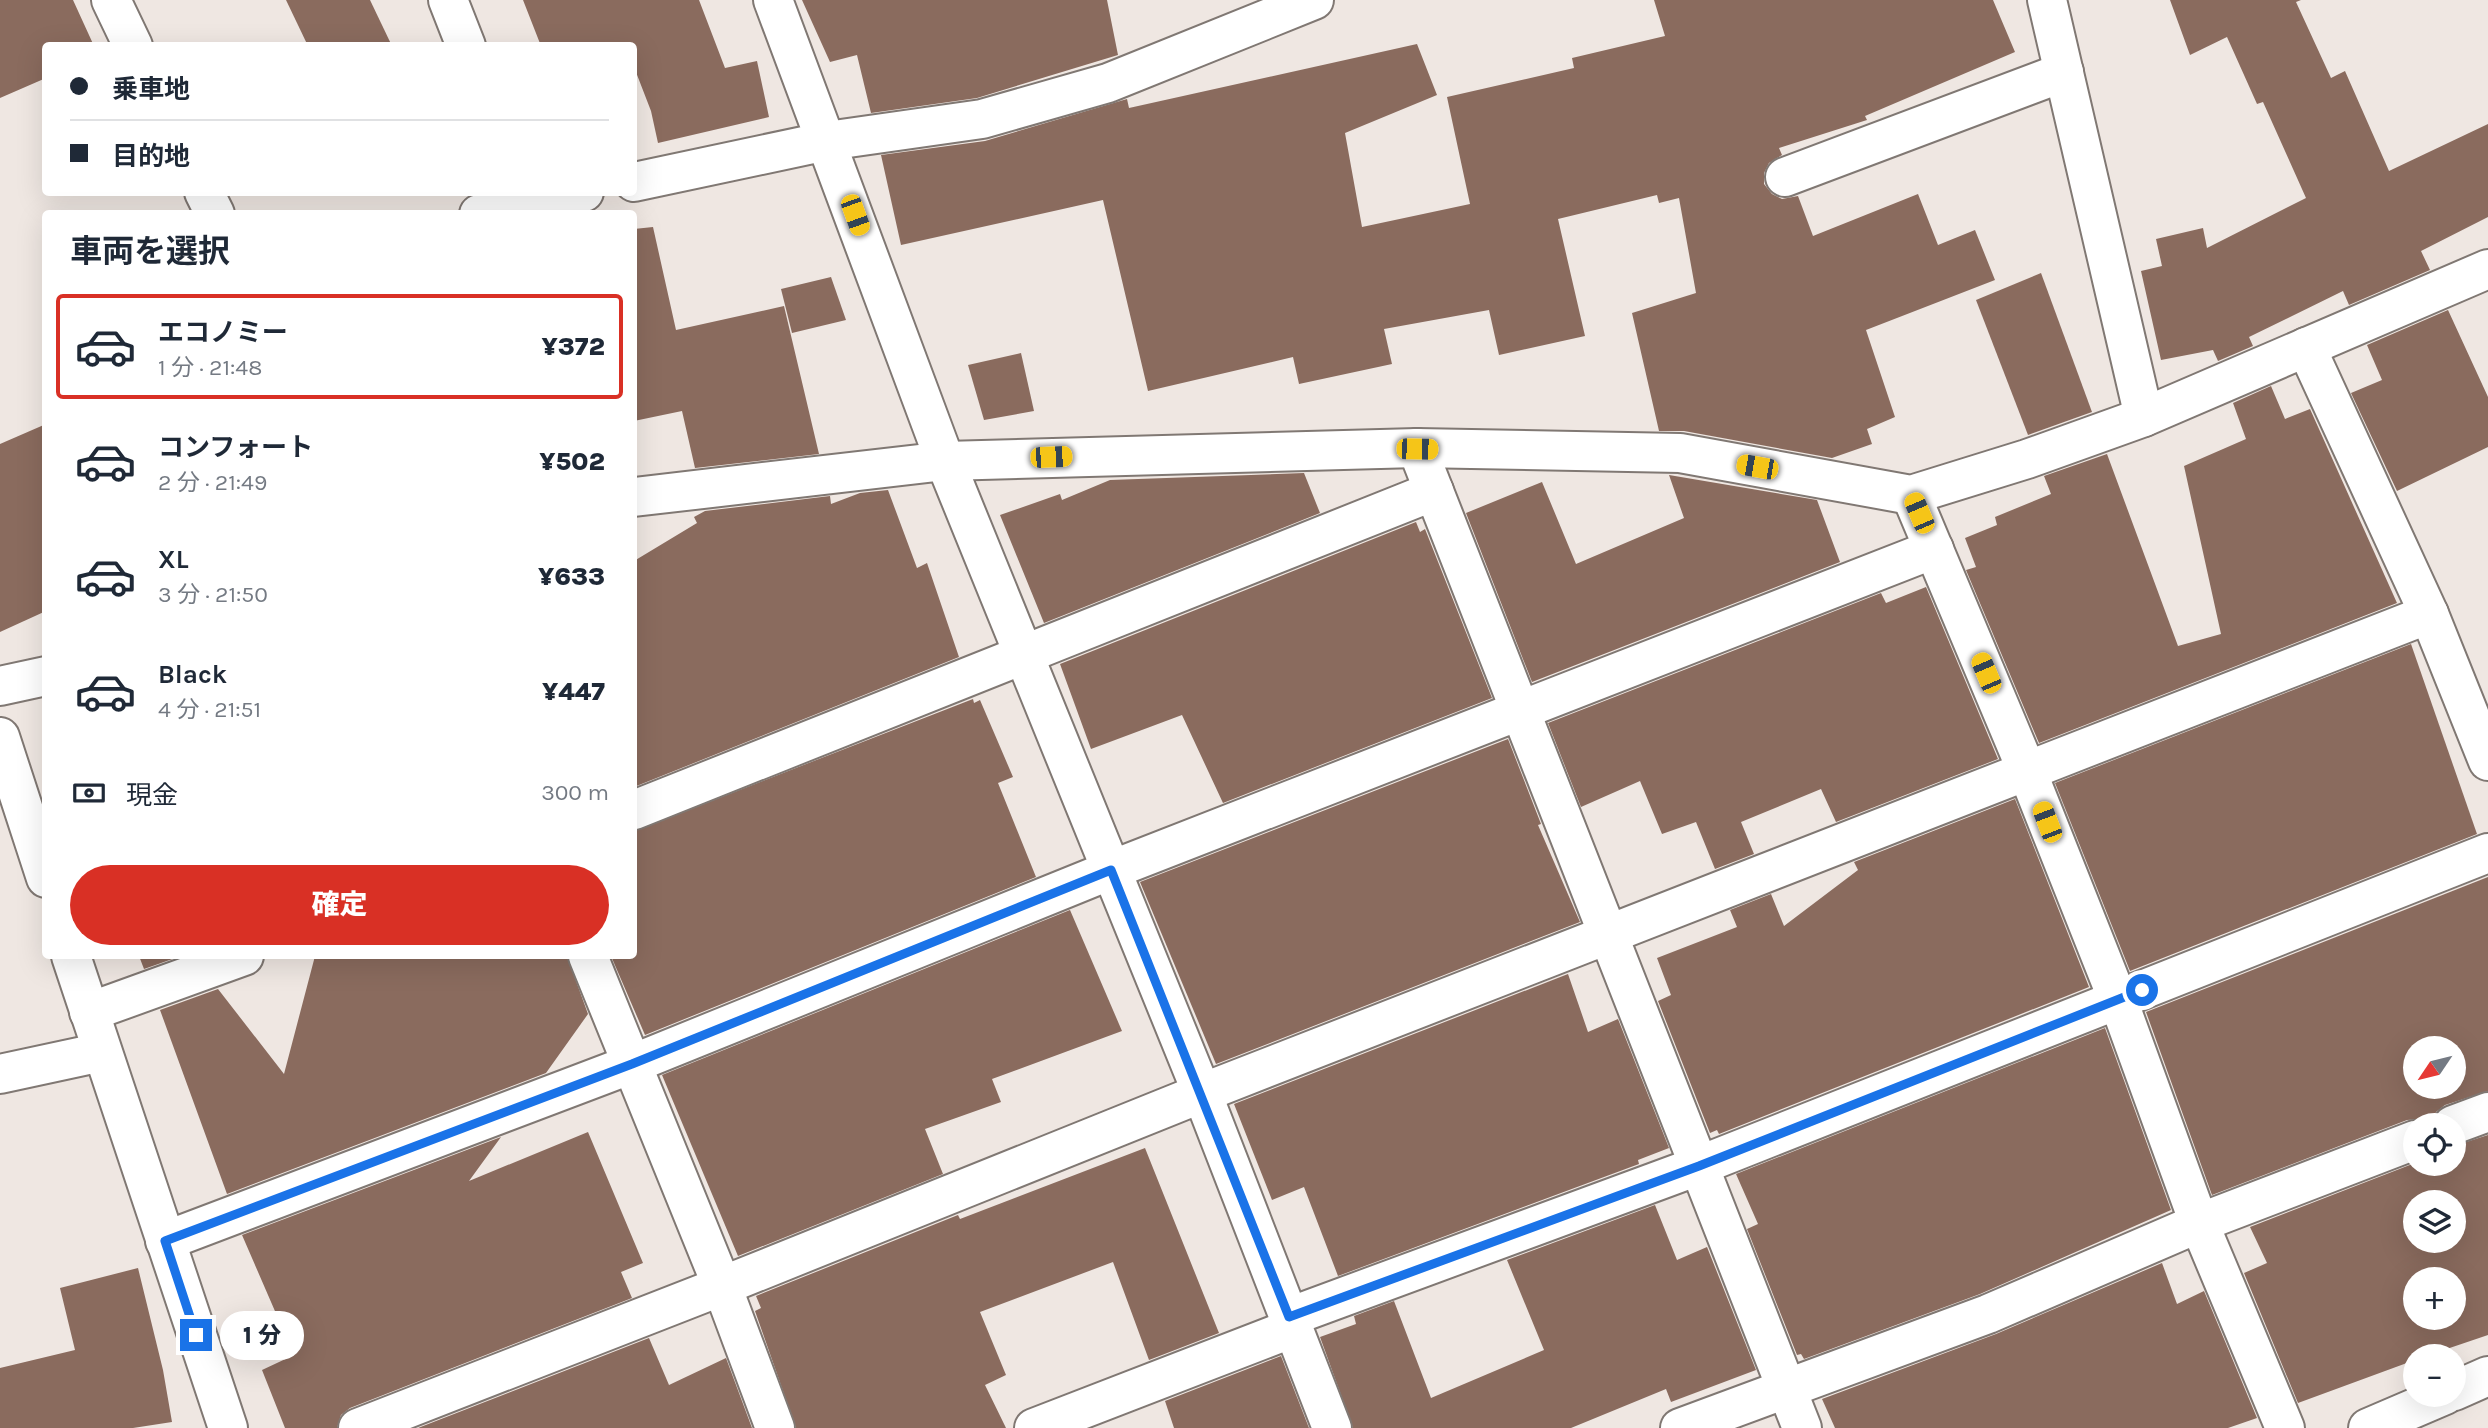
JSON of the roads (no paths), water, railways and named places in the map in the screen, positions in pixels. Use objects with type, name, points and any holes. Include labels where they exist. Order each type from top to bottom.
[{"type":"street","points":[[111,0],[131,42]]},
{"type":"street","points":[[448,0],[464,42]]},
{"type":"street","points":[[773,0],[945,461],[1202,1093],[1332,1428]]},
{"type":"street","points":[[637,181],[827,141],[982,119],[1095,86],[1314,0]]},
{"type":"street","points":[[2047,0],[2144,417]]},
{"type":"street","points":[[1785,177],[2064,72]]},
{"type":"street","points":[[491,210],[528,198],[547,196]]},
{"type":"street","points":[[637,497],[945,461],[1417,449],[1680,453],[1912,495],[2027,460],[2144,417],[2488,269]]},
{"type":"street","points":[[2306,347],[2429,614],[2488,761]]},
{"type":"street","points":[[1417,449],[1802,1428]]},
{"type":"street","points":[[637,809],[1022,653],[1434,491]]},
{"type":"street","points":[[1912,495],[2027,772],[2118,1000],[2199,1223],[2285,1428]]},
{"type":"street","points":[[165,1241],[632,1064],[1111,870],[1934,549]]},
{"type":"street","points":[[358,1428],[722,1286],[1202,1093],[2429,614]]},
{"type":"street","points":[[0,686],[42,677]]},
{"type":"street","points":[[0,737],[42,866]]},
{"type":"street","points":[[1034,1428],[1291,1322],[1699,1166],[2488,853]]},
{"type":"street","points":[[72,959],[228,1428]]},
{"type":"street","points":[[89,1012],[235,959]]},
{"type":"street","points":[[589,959],[722,1286],[775,1428]]},
{"type":"street","points":[[0,1074],[102,1052]]},
{"type":"street","points":[[2466,1120],[2488,1112]]},
{"type":"street","points":[[1680,1428],[1988,1314],[2199,1223],[2403,1145]]},
{"type":"street","points":[[2466,1386],[2488,1376]]},
{"type":"street","points":[[2368,1428],[2417,1407]]}]
